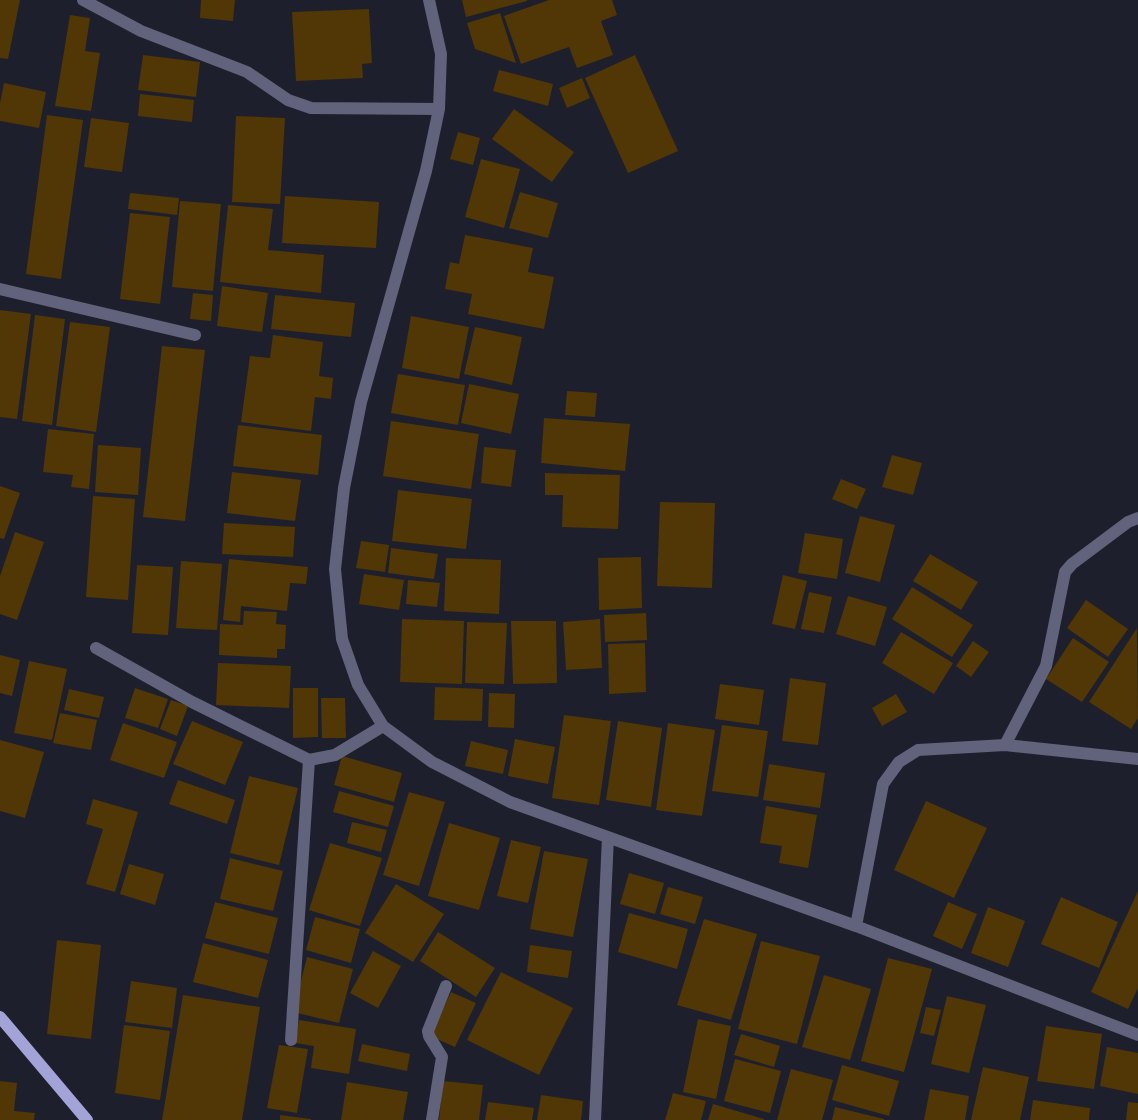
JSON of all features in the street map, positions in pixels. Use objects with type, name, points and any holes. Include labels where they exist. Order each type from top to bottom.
[{"type":"main road","points":[[0,1017],[87,1120]]},
{"type":"street","points":[[83,0],[141,31],[247,72],[288,100],[311,108],[439,109]]},
{"type":"street","points":[[429,0],[441,54],[439,109],[426,171],[361,402],[344,488],[335,569],[342,639],[358,685],[383,726],[432,762],[510,802],[856,926],[1138,1035]]},
{"type":"street","points":[[0,289],[195,335]]},
{"type":"street","points":[[1005,745],[1046,666],[1065,572],[1128,522],[1138,518]]},
{"type":"street","points":[[96,648],[192,702],[309,760],[335,755],[383,726]]},
{"type":"street","points":[[856,926],[883,784],[899,762],[918,750],[1005,745],[1138,759]]},
{"type":"street","points":[[290,1040],[309,760]]},
{"type":"street","points":[[595,1120],[608,836]]},
{"type":"street","points":[[432,1120],[442,1057],[429,1036],[428,1030],[446,986]]},
{"type":"building","points":[[0,0],[20,0],[8,59],[0,58]]},
{"type":"building","points":[[201,0],[235,0],[233,21],[200,18]]},
{"type":"building","points":[[462,0],[527,0],[527,1],[466,17]]},
{"type":"building","points":[[549,0],[612,0],[617,15],[601,21],[613,55],[577,68],[569,47],[521,64],[504,16]]},
{"type":"building","points":[[369,9],[372,63],[362,64],[363,78],[296,81],[292,12]]},
{"type":"building","points":[[500,13],[516,63],[475,49],[467,23]]},
{"type":"building","points":[[70,15],[90,18],[85,51],[100,53],[91,111],[55,106]]},
{"type":"building","points":[[143,55],[200,62],[196,97],[138,90]]},
{"type":"building","points":[[635,55],[678,151],[628,173],[585,78]]},
{"type":"building","points":[[499,70],[553,84],[548,106],[493,91]]},
{"type":"building","points":[[582,78],[590,98],[567,108],[559,88]]},
{"type":"building","points":[[4,83],[46,92],[39,128],[0,121],[0,103]]},
{"type":"building","points":[[140,94],[194,100],[192,122],[138,116]]},
{"type":"building","points":[[514,109],[574,152],[552,182],[492,139]]},
{"type":"building","points":[[47,115],[83,120],[61,279],[26,274]]},
{"type":"building","points":[[236,116],[285,118],[280,204],[232,202]]},
{"type":"building","points":[[91,118],[129,123],[122,172],[84,167]]},
{"type":"building","points":[[458,132],[480,138],[473,165],[450,159]]},
{"type":"building","points":[[481,159],[520,169],[504,228],[465,217]]},
{"type":"building","points":[[520,192],[558,203],[548,238],[509,228]]},
{"type":"building","points":[[130,193],[179,198],[177,215],[128,209]]},
{"type":"building","points":[[285,196],[379,202],[376,248],[282,243]]},
{"type":"building","points":[[180,201],[221,204],[213,291],[172,287]]},
{"type":"building","points":[[228,205],[273,209],[268,250],[324,255],[321,293],[220,282]]},
{"type":"building","points":[[130,213],[170,217],[160,304],[120,299]]},
{"type":"building","points":[[465,235],[533,248],[528,272],[554,277],[544,329],[468,314],[472,294],[445,289],[450,262],[459,264]]},
{"type":"building","points":[[222,286],[268,293],[262,332],[217,326]]},
{"type":"building","points":[[193,293],[213,295],[211,321],[190,319]]},
{"type":"building","points":[[275,295],[355,303],[351,337],[271,329]]},
{"type":"building","points":[[0,310],[31,314],[17,419],[0,417]]},
{"type":"building","points":[[35,315],[65,319],[52,425],[22,421]]},
{"type":"building","points":[[411,316],[469,327],[459,379],[402,368]]},
{"type":"building","points":[[70,322],[110,327],[96,432],[56,426]]},
{"type":"building","points":[[475,327],[522,337],[512,385],[464,374]]},
{"type":"building","points":[[273,335],[323,342],[319,376],[333,378],[331,399],[315,397],[311,431],[241,422],[250,356],[270,358]]},
{"type":"building","points":[[162,346],[205,350],[185,521],[143,517]]},
{"type":"building","points":[[398,374],[465,385],[458,425],[391,413]]},
{"type":"building","points":[[469,384],[519,394],[511,434],[461,423]]},
{"type":"building","points":[[567,391],[597,393],[595,417],[565,415]]},
{"type":"building","points":[[544,418],[630,424],[625,471],[541,463]]},
{"type":"building","points":[[391,421],[479,434],[471,489],[383,476]]},
{"type":"building","points":[[238,425],[322,435],[318,475],[233,466]]},
{"type":"building","points":[[48,429],[94,434],[89,489],[71,487],[73,475],[43,472]]},
{"type":"building","points":[[98,445],[141,448],[138,495],[95,492]]},
{"type":"building","points":[[484,447],[516,450],[511,487],[481,483]]},
{"type":"building","points":[[892,455],[922,463],[913,495],[882,487]]},
{"type":"building","points":[[232,472],[301,480],[295,521],[227,513]]},
{"type":"building","points":[[545,473],[620,475],[618,529],[562,527],[563,495],[545,495]]},
{"type":"building","points":[[841,479],[866,489],[857,509],[832,499]]},
{"type":"building","points":[[0,486],[20,493],[4,539],[0,538]]},
{"type":"building","points":[[398,490],[472,499],[466,549],[392,541]]},
{"type":"building","points":[[93,496],[135,499],[128,600],[86,597]]},
{"type":"building","points":[[660,502],[715,503],[712,588],[657,586]]},
{"type":"building","points":[[860,516],[895,525],[880,582],[845,573]]},
{"type":"building","points":[[224,523],[295,527],[293,557],[222,554]]},
{"type":"building","points":[[15,532],[44,542],[17,620],[0,614],[0,576]]},
{"type":"building","points":[[805,533],[843,539],[837,579],[798,573]]},
{"type":"building","points":[[361,541],[389,545],[385,572],[356,568]]},
{"type":"building","points":[[391,548],[438,554],[434,579],[388,573]]},
{"type":"building","points":[[930,554],[978,582],[961,610],[913,581]]},
{"type":"building","points":[[641,557],[642,608],[599,610],[598,558]]},
{"type":"building","points":[[446,558],[501,560],[499,614],[444,611]]},
{"type":"building","points":[[229,559],[308,567],[306,584],[290,583],[287,611],[241,606],[240,622],[223,620]]},
{"type":"building","points":[[181,561],[222,564],[217,630],[176,628]]},
{"type":"building","points":[[137,565],[173,567],[168,635],[132,633]]},
{"type":"building","points":[[364,574],[404,580],[399,610],[359,604]]},
{"type":"building","points":[[783,575],[807,581],[795,629],[772,624]]},
{"type":"building","points":[[408,580],[440,583],[437,607],[406,604]]},
{"type":"building","points":[[912,587],[973,625],[952,657],[892,619]]},
{"type":"building","points":[[809,592],[832,597],[824,633],[801,629]]},
{"type":"building","points":[[848,596],[887,607],[875,646],[836,634]]},
{"type":"building","points":[[1086,600],[1128,629],[1108,657],[1067,628]]},
{"type":"building","points":[[244,611],[277,612],[276,624],[286,625],[285,649],[277,649],[277,658],[219,655],[220,624],[243,625]]},
{"type":"building","points":[[646,613],[647,640],[605,642],[604,615]]},
{"type":"building","points":[[402,619],[464,621],[462,684],[400,682]]},
{"type":"building","points":[[600,619],[602,668],[566,670],[563,622]]},
{"type":"building","points":[[511,621],[556,621],[557,683],[513,684]]},
{"type":"building","points":[[467,622],[507,623],[504,684],[465,683]]},
{"type":"building","points":[[1137,628],[1138,718],[1131,729],[1089,702]]},
{"type":"building","points":[[901,632],[953,663],[934,694],[882,663]]},
{"type":"building","points":[[1073,638],[1109,662],[1082,702],[1046,679]]},
{"type":"building","points":[[973,641],[989,652],[971,677],[956,666]]},
{"type":"building","points":[[645,643],[646,692],[609,694],[608,644]]},
{"type":"building","points":[[0,655],[20,660],[12,696],[0,693]]},
{"type":"building","points":[[29,661],[67,669],[52,740],[14,733]]},
{"type":"building","points":[[218,663],[291,666],[289,708],[216,705]]},
{"type":"building","points":[[790,678],[826,683],[818,745],[782,741]]},
{"type":"building","points":[[720,684],[764,690],[759,725],[715,719]]},
{"type":"building","points":[[435,687],[483,689],[482,721],[434,720]]},
{"type":"building","points":[[135,688],[168,699],[158,728],[125,718]]},
{"type":"building","points":[[293,688],[318,688],[318,737],[293,738]]},
{"type":"building","points":[[69,689],[104,697],[99,718],[64,710]]},
{"type":"building","points":[[489,693],[515,694],[514,728],[488,727]]},
{"type":"building","points":[[896,694],[907,712],[882,726],[872,708]]},
{"type":"building","points":[[321,698],[345,698],[346,738],[322,738]]},
{"type":"building","points":[[171,700],[188,706],[177,736],[160,729]]},
{"type":"building","points":[[60,713],[97,720],[91,750],[53,743]]},
{"type":"building","points":[[564,715],[611,721],[599,805],[552,798]]},
{"type":"building","points":[[192,721],[243,742],[225,785],[173,764]]},
{"type":"building","points":[[618,721],[662,728],[651,807],[606,800]]},
{"type":"building","points":[[123,723],[177,742],[164,778],[110,760]]},
{"type":"building","points":[[668,723],[715,730],[702,816],[656,810]]},
{"type":"building","points":[[722,725],[768,731],[758,797],[712,791]]},
{"type":"building","points":[[515,739],[555,747],[548,784],[508,776]]},
{"type":"building","points":[[0,740],[44,752],[25,818],[0,811]]},
{"type":"building","points":[[471,741],[508,750],[503,774],[465,766]]},
{"type":"building","points":[[342,756],[402,773],[394,802],[334,785]]},
{"type":"building","points":[[769,764],[825,773],[820,808],[763,800]]},
{"type":"building","points":[[249,776],[298,788],[279,865],[230,853]]},
{"type":"building","points":[[178,780],[235,800],[227,824],[169,804]]},
{"type":"building","points":[[339,791],[394,806],[388,827],[333,812]]},
{"type":"building","points":[[409,792],[445,802],[419,886],[383,875]]},
{"type":"building","points":[[93,799],[138,812],[115,892],[86,884],[103,829],[86,824]]},
{"type":"building","points":[[926,801],[987,828],[954,898],[894,870]]},
{"type":"building","points":[[766,806],[817,815],[808,868],[779,863],[782,846],[760,843]]},
{"type":"building","points":[[352,822],[387,830],[381,852],[347,843]]},
{"type":"building","points":[[449,823],[500,838],[479,910],[428,896]]},
{"type":"building","points":[[511,840],[541,847],[528,903],[497,896]]},
{"type":"building","points":[[330,843],[382,858],[360,926],[309,910]]},
{"type":"building","points":[[544,851],[588,859],[573,937],[530,929]]},
{"type":"building","points":[[230,858],[283,871],[273,911],[220,899]]},
{"type":"building","points":[[129,864],[164,874],[155,905],[120,894]]},
{"type":"building","points":[[629,873],[664,883],[655,914],[620,904]]},
{"type":"building","points":[[396,884],[444,914],[413,962],[365,933]]},
{"type":"building","points":[[668,887],[703,897],[695,924],[660,914]]},
{"type":"building","points":[[1138,891],[1138,988],[1128,1009],[1091,992]]},
{"type":"building","points":[[1061,897],[1118,922],[1099,968],[1041,944]]},
{"type":"building","points":[[215,902],[278,918],[269,954],[205,938]]},
{"type":"building","points":[[948,902],[977,914],[962,949],[933,936]]},
{"type":"building","points":[[988,907],[1025,921],[1008,967],[971,953]]},
{"type":"building","points":[[629,913],[688,929],[677,969],[618,952]]},
{"type":"building","points":[[315,917],[360,929],[351,963],[306,950]]},
{"type":"building","points":[[704,919],[757,934],[731,1020],[677,1005]]},
{"type":"building","points":[[438,932],[495,968],[476,997],[420,961]]},
{"type":"building","points":[[57,940],[101,945],[91,1039],[47,1034]]},
{"type":"building","points":[[761,941],[820,956],[797,1044],[738,1029]]},
{"type":"building","points":[[203,943],[268,960],[258,998],[193,982]]},
{"type":"building","points":[[530,945],[572,951],[568,978],[527,972]]},
{"type":"building","points":[[373,951],[401,966],[378,1008],[350,993]]},
{"type":"building","points":[[307,957],[353,969],[339,1023],[293,1012]]},
{"type":"building","points":[[888,958],[932,969],[904,1072],[861,1061]]},
{"type":"building","points":[[501,972],[573,1008],[539,1075],[467,1040]]},
{"type":"building","points":[[824,975],[871,989],[850,1060],[802,1047]]},
{"type":"building","points":[[131,981],[177,988],[172,1028],[125,1022]]},
{"type":"building","points":[[451,992],[476,1003],[455,1047],[430,1036]]},
{"type":"building","points":[[183,995],[260,1007],[242,1120],[162,1120]]},
{"type":"building","points":[[947,996],[986,1005],[969,1073],[931,1064]]},
{"type":"building","points":[[926,1007],[941,1010],[934,1036],[920,1033]]},
{"type":"building","points":[[698,1019],[731,1026],[716,1099],[683,1092]]},
{"type":"building","points":[[299,1020],[356,1029],[349,1074],[311,1068],[314,1046],[295,1043]]},
{"type":"building","points":[[124,1025],[170,1031],[160,1100],[115,1093]]},
{"type":"building","points":[[1046,1026],[1102,1034],[1094,1089],[1037,1081]]},
{"type":"building","points":[[741,1034],[780,1046],[774,1067],[734,1055]]},
{"type":"building","points":[[362,1044],[410,1054],[407,1071],[358,1061]]},
{"type":"building","points":[[279,1045],[308,1049],[297,1113],[267,1108]]},
{"type":"building","points":[[1107,1047],[1138,1053],[1138,1094],[1100,1086]]},
{"type":"building","points":[[735,1059],[781,1071],[770,1113],[724,1101]]},
{"type":"building","points":[[842,1065],[899,1081],[889,1116],[832,1100]]},
{"type":"building","points":[[983,1067],[1029,1077],[1020,1120],[971,1120]]},
{"type":"building","points":[[791,1069],[833,1080],[822,1120],[777,1120]]},
{"type":"building","points":[[0,1081],[17,1083],[14,1111],[35,1113],[34,1120],[0,1120]]},
{"type":"building","points":[[443,1081],[483,1085],[479,1120],[439,1120]]},
{"type":"building","points":[[347,1082],[408,1092],[403,1120],[341,1120]]},
{"type":"building","points":[[930,1089],[969,1096],[965,1120],[924,1120]]},
{"type":"building","points":[[673,1093],[706,1101],[701,1120],[665,1120]]},
{"type":"building","points":[[541,1095],[583,1101],[581,1120],[537,1120]]},
{"type":"building","points":[[1033,1100],[1090,1108],[1089,1120],[1030,1120]]},
{"type":"building","points":[[488,1102],[534,1108],[532,1120],[485,1120]]},
{"type":"building","points":[[1128,1102],[1138,1103],[1138,1120],[1126,1120]]},
{"type":"building","points":[[713,1104],[764,1119],[764,1120],[708,1120]]},
{"type":"building","points":[[835,1107],[884,1119],[884,1120],[832,1120]]},
{"type":"building","points":[[280,1115],[311,1119],[311,1120],[280,1120]]}]
